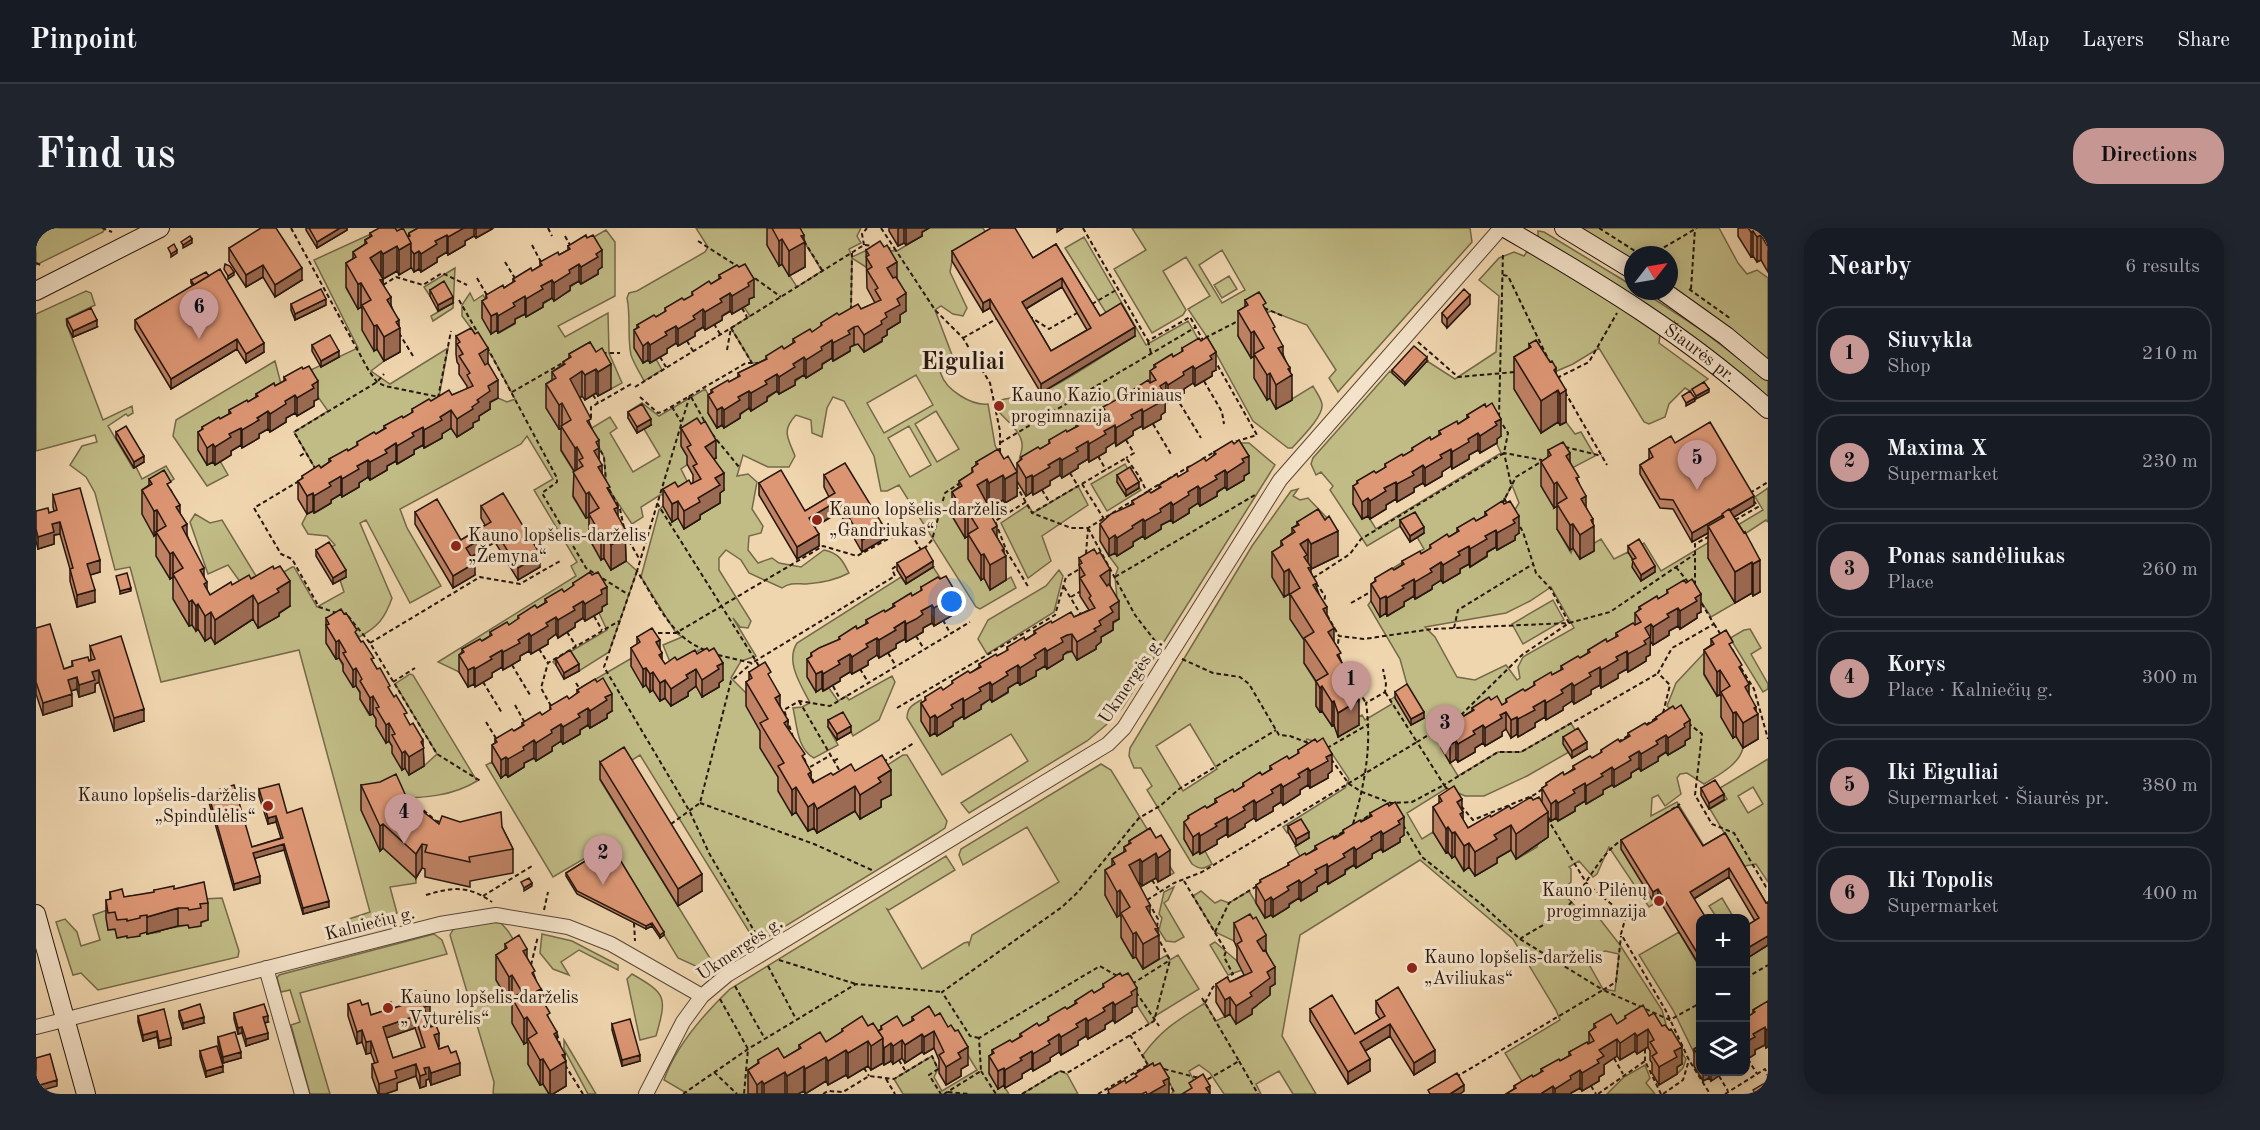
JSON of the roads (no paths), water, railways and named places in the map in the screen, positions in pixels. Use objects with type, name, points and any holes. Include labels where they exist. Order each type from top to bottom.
[{"type":"main road","points":[[36,291],[160,228]]},
{"type":"main road","name":"Šiaurės pr.","points":[[1503,228],[1596,281],[1654,318],[1700,351],[1768,409]]},
{"type":"main road","points":[[1564,228],[1624,265]]},
{"type":"main road","name":"Šiaurės pr.","points":[[1676,300],[1726,336],[1768,371]]},
{"type":"main road","points":[[36,914],[86,1094]]},
{"type":"street","name":"Ukmergės g.","points":[[646,1094],[683,1022],[707,991],[727,975],[1108,744],[1124,728],[1280,480],[1407,333],[1503,228]]},
{"type":"street","name":"Kalniečių g.","points":[[36,1027],[471,917],[496,915],[568,927],[594,936],[707,991]]},
{"type":"street","points":[[266,968],[302,1094]]},
{"type":"place","name":"Iki Topolis","points":[[199,339]]},
{"type":"place","name":"Kauno Kazio Griniaus progimnazija","points":[[999,406]]},
{"type":"place","name":"Iki Eiguliai","points":[[1697,490]]},
{"type":"place","name":"Kauno lopšelis-darželis „Gandriukas“","points":[[817,520]]},
{"type":"place","name":"Kauno lopšelis-darželis „Žemyna“","points":[[456,546]]},
{"type":"place","name":"Siuvykla","points":[[1351,711]]},
{"type":"place","name":"Ponas sandėliukas","points":[[1445,755]]},
{"type":"place","name":"Kauno lopšelis-darželis „Spindulėlis“","points":[[268,806]]},
{"type":"place","name":"Korys","points":[[404,844]]},
{"type":"place","name":"Maxima X","points":[[603,885]]},
{"type":"place","name":"Kauno Pilėnų progimnazija","points":[[1659,901]]},
{"type":"place","name":"Kauno lopšelis-darželis „Aviliukas“","points":[[1412,968]]},
{"type":"place","name":"Kauno lopšelis-darželis „Vyturėlis“","points":[[388,1008]]},
{"type":"district","name":"Eiguliai","points":[[963,363]]}]
